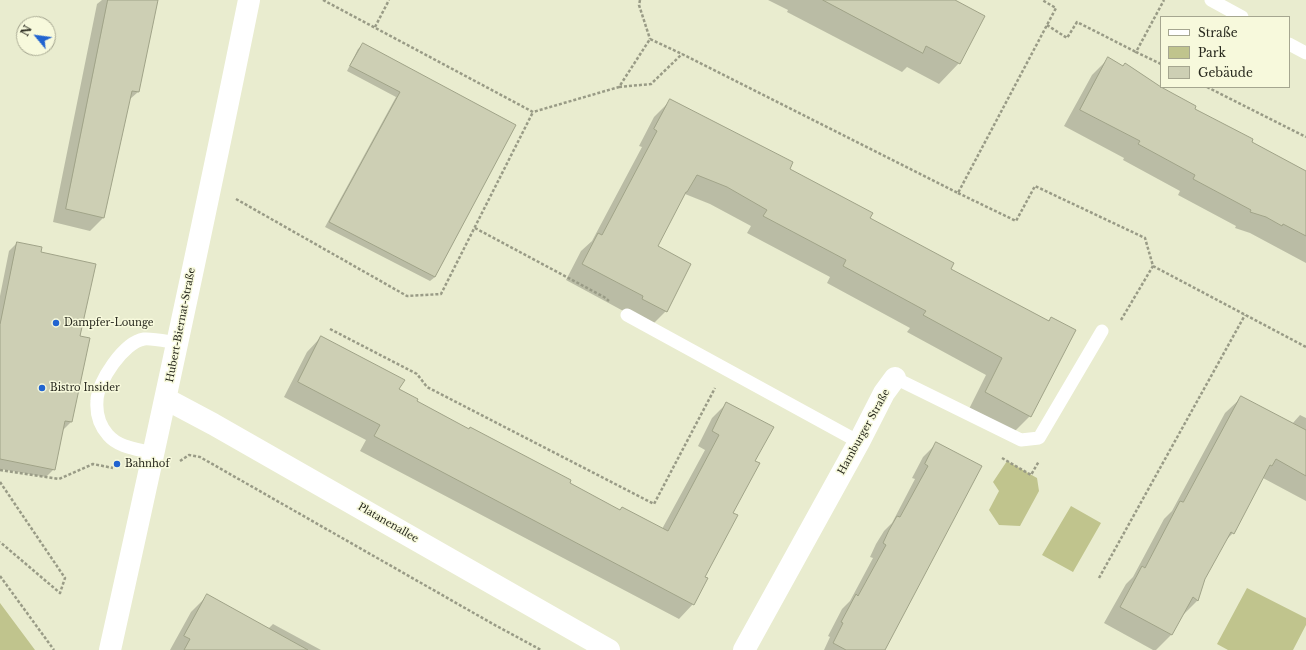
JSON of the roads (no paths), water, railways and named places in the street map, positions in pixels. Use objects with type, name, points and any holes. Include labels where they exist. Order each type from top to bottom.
[{"type":"street","name":"Hubert-Biernat-Straße","points":[[110,650],[178,343],[189,282],[211,185],[249,0]]},
{"type":"street","name":"Hamburger Straße","points":[[744,650],[859,442],[884,393],[895,378]]},
{"type":"street","name":"Platanenallee","points":[[166,399],[213,424],[609,650]]},
{"type":"lane","points":[[1211,0],[1240,16]]},
{"type":"lane","points":[[1290,45],[1306,53]]},
{"type":"lane","points":[[627,315],[859,442]]},
{"type":"lane","name":"Hamburger Straße","points":[[895,378],[1021,440],[1039,438],[1102,331]]},
{"type":"lane","points":[[153,452],[125,447],[109,436],[98,420],[97,400],[104,378],[129,345],[145,339],[178,343]]},
{"type":"place","name":"Dampfer-Lounge","points":[[56,323]]},
{"type":"place","name":"Bistro Insider","points":[[42,388]]},
{"type":"place","name":"Bahnhof","points":[[117,464]]}]
